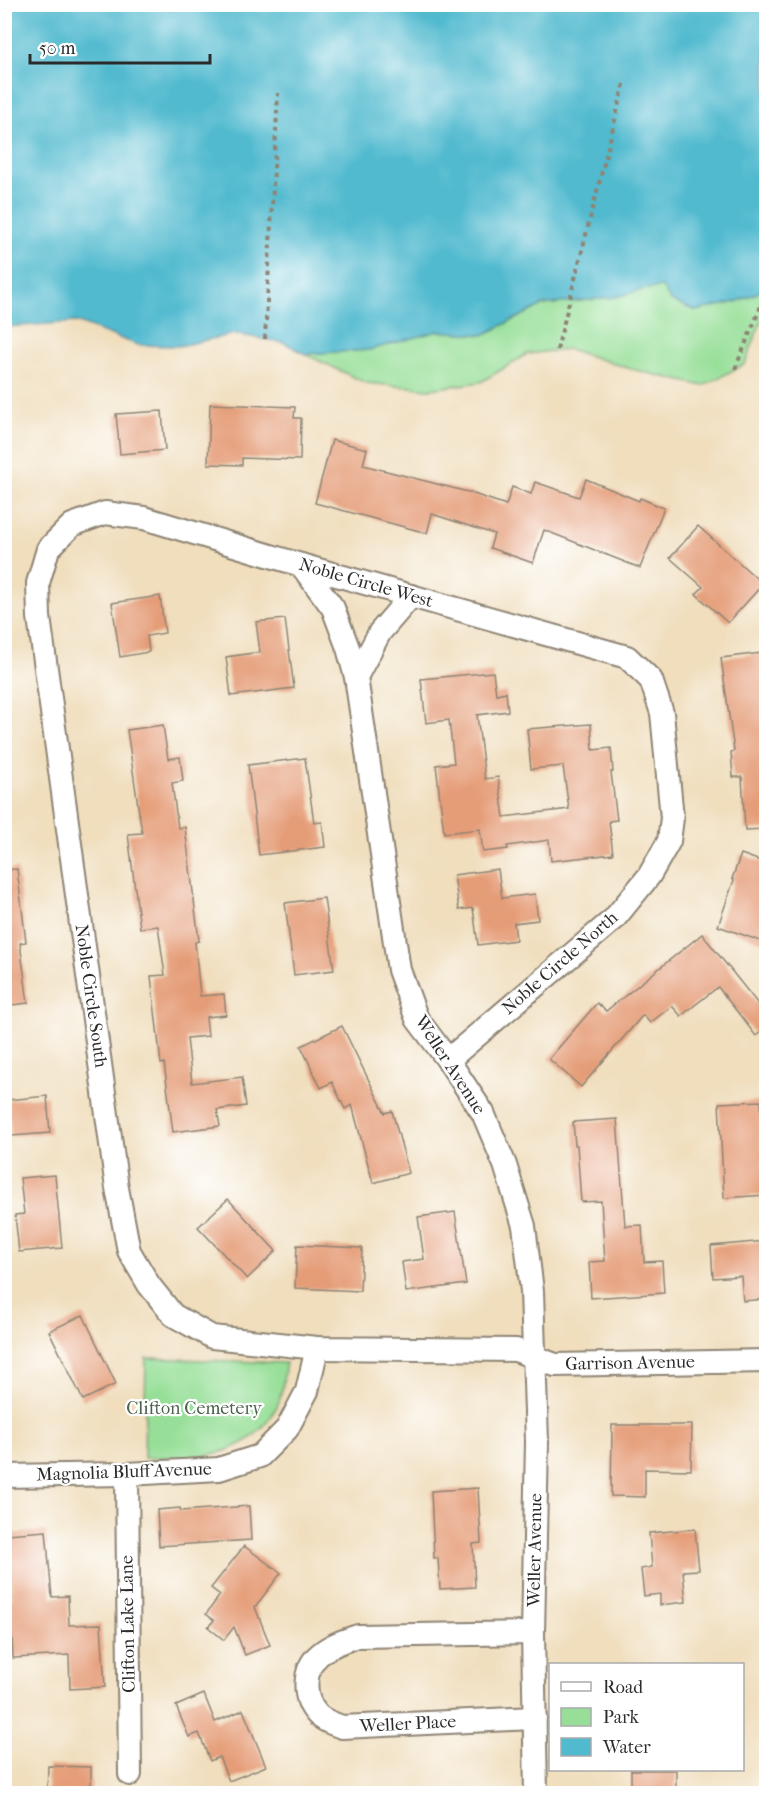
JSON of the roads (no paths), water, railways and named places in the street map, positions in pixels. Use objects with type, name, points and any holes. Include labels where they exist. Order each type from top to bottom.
[{"type":"street","name":"Noble Circle West","points":[[72,525],[105,513],[144,518],[627,657],[651,680]]},
{"type":"street","name":"Noble Circle South","points":[[72,525],[48,549],[38,584],[39,617],[117,1188],[129,1251],[149,1285],[173,1315],[212,1337],[317,1348]]},
{"type":"street","name":"Weller Avenue","points":[[301,565],[333,608],[356,677],[399,970],[417,1019],[448,1060],[483,1113],[505,1165],[524,1226],[532,1291],[537,1442],[533,1633],[536,1794]]},
{"type":"street","points":[[356,677],[380,632],[411,596]]},
{"type":"street","name":"Noble Circle North","points":[[448,1060],[614,918],[649,876],[669,842],[672,818],[662,713],[651,680]]},
{"type":"street","name":"Garrison Avenue","points":[[317,1348],[516,1350],[555,1365],[766,1361]]},
{"type":"street","name":"Magnolia Bluff Avenue","points":[[4,1476],[127,1474],[219,1469],[260,1456],[287,1430],[307,1391],[317,1348]]},
{"type":"street","name":"Clifton Lake Lane","points":[[127,1474],[130,1774]]},
{"type":"street","name":"Weller Place","points":[[533,1633],[358,1636],[338,1643],[319,1654],[308,1673],[306,1697],[317,1715],[342,1727],[535,1718]]},
{"type":"water","points":[[5,4],[766,5],[766,289],[736,302],[696,311],[671,301],[662,287],[645,289],[615,297],[543,305],[483,335],[438,331],[369,350],[305,354],[285,343],[235,334],[179,346],[138,345],[76,322],[5,327]]},
{"type":"park label","name":"Clifton Cemetery","points":[[194,1408]]}]
